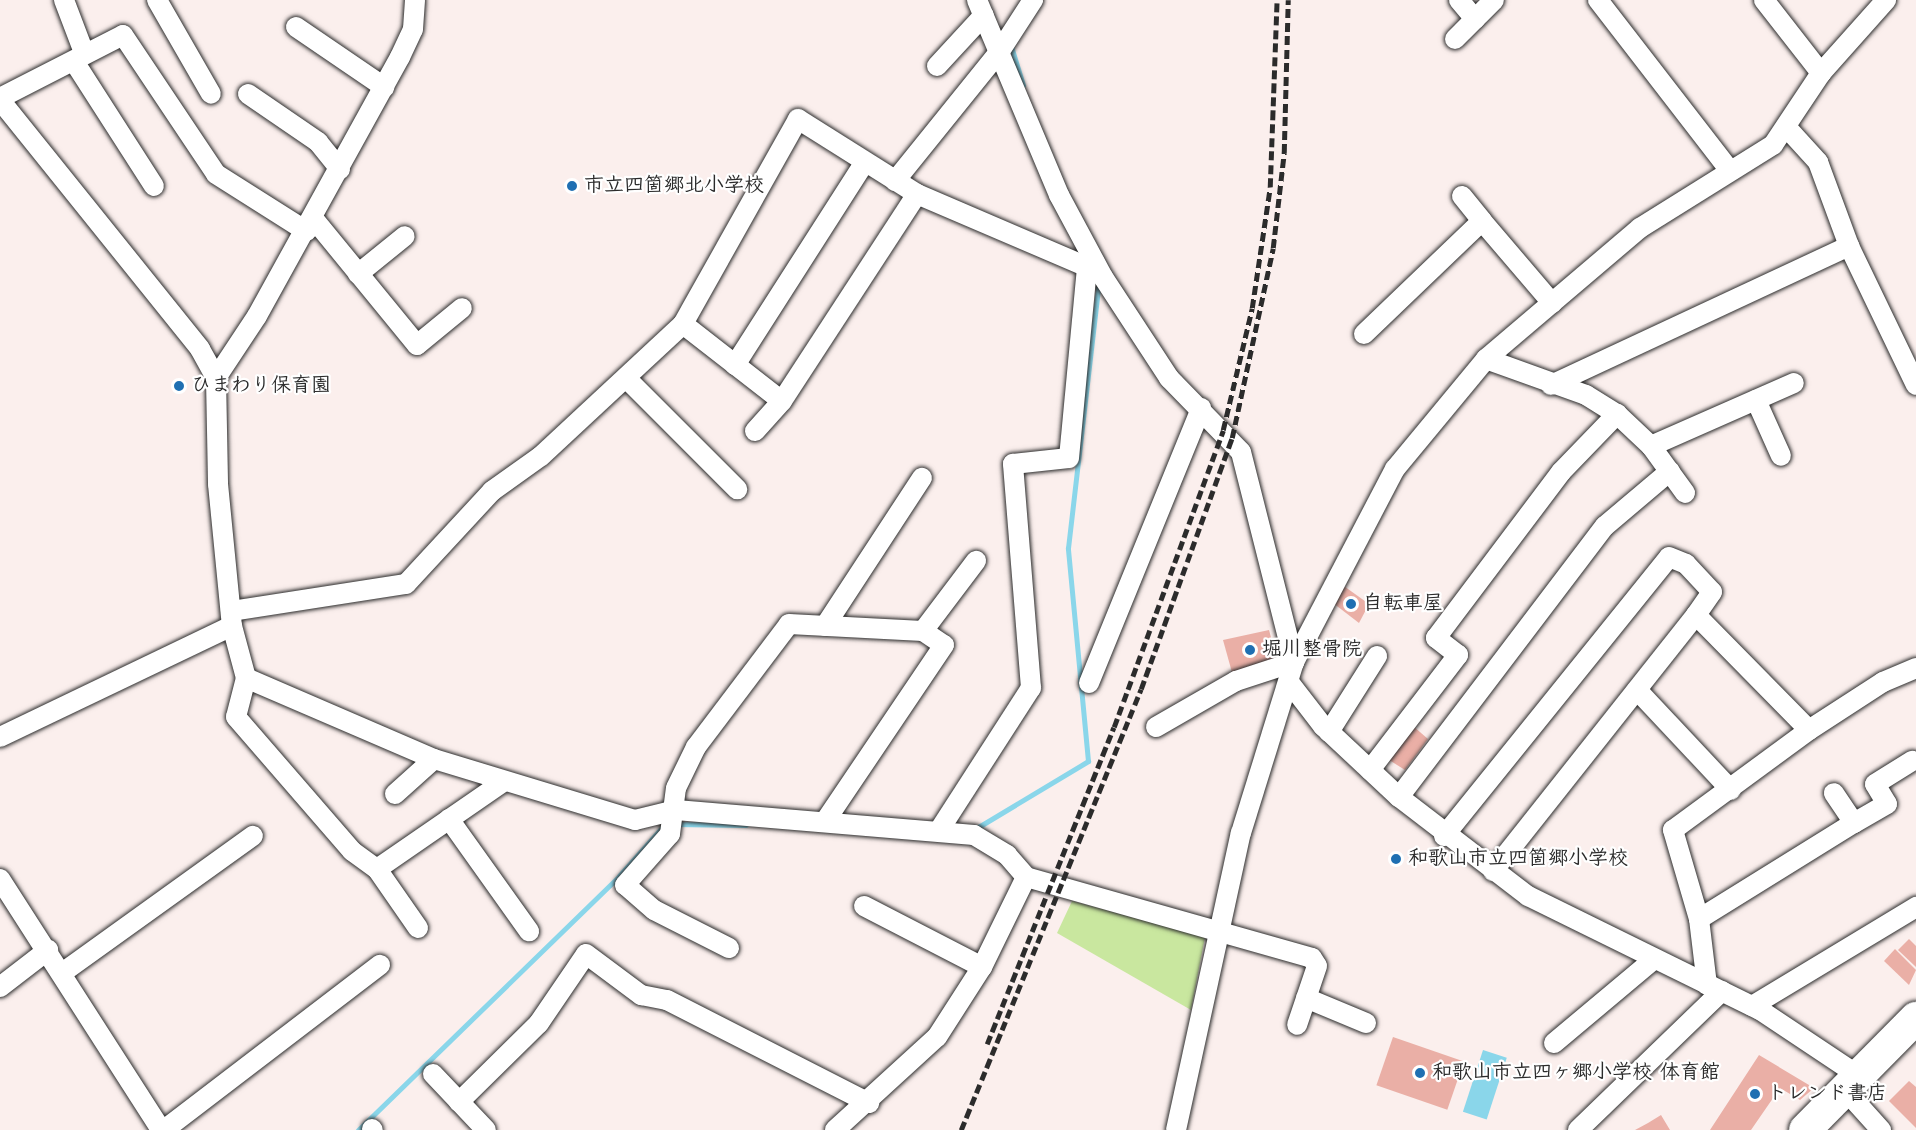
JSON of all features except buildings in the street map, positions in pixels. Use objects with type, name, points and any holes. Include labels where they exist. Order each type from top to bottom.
[{"type":"highway","points":[[1804,1130],[1916,1018]]},
{"type":"street","points":[[64,0],[79,57],[154,186]]},
{"type":"street","points":[[157,0],[211,94]]},
{"type":"street","points":[[216,378],[309,225],[384,87],[413,29],[415,0]]},
{"type":"street","points":[[895,181],[1000,51],[1033,0]]},
{"type":"street","points":[[1459,0],[1475,19]]},
{"type":"street","points":[[1455,39],[1494,0]]},
{"type":"street","points":[[1598,0],[1730,171]]},
{"type":"street","points":[[1764,0],[1821,73]]},
{"type":"street","points":[[1176,1130],[1217,930],[1292,672],[1395,469],[1486,359],[1640,228],[1730,171],[1788,129],[1821,73],[1886,0]]},
{"type":"street","points":[[937,66],[981,8],[1059,195],[1095,269],[1169,378],[1232,438],[1246,467],[1250,500],[1292,672],[1329,732],[1444,836],[1528,896],[1752,1006],[1852,1083],[1881,1130]]},
{"type":"street","points":[[296,27],[384,87]]},
{"type":"street","points":[[418,928],[377,869],[352,851],[236,717],[246,678],[232,619],[218,484],[216,378],[200,349],[0,99],[123,35],[216,174],[309,225],[358,274],[417,345],[462,308]]},
{"type":"street","points":[[248,94],[318,142],[340,169]]},
{"type":"street","points":[[0,737],[232,619],[406,584],[492,491],[541,456],[627,379],[682,324],[798,119],[864,163],[917,194],[1095,269]]},
{"type":"street","points":[[1788,129],[1818,162],[1849,246],[1916,385]]},
{"type":"street","points":[[735,365],[864,163]]},
{"type":"street","points":[[755,431],[782,401],[917,194]]},
{"type":"street","points":[[1462,196],[1552,303]]},
{"type":"street","points":[[1364,334],[1482,221]]},
{"type":"street","points":[[358,274],[405,236]]},
{"type":"street","points":[[1551,386],[1849,246]]},
{"type":"street","points":[[940,829],[1031,688],[1013,464],[1069,458],[1095,269]]},
{"type":"street","points":[[682,324],[782,401]]},
{"type":"street","points":[[1486,359],[1551,386],[1586,395],[1617,414],[1651,446],[1685,493]]},
{"type":"street","points":[[627,379],[736,489]]},
{"type":"street","points":[[1651,446],[1794,383]]},
{"type":"street","points":[[1756,400],[1781,456]]},
{"type":"street","points":[[1089,683],[1201,408]]},
{"type":"street","points":[[1370,770],[1458,655],[1436,638],[1561,472],[1617,414]]},
{"type":"street","points":[[1399,797],[1605,526],[1670,471]]},
{"type":"street","points":[[825,626],[922,478]]},
{"type":"street","points":[[1444,836],[1669,557],[1686,564],[1712,592],[1494,871]]},
{"type":"street","points":[[923,631],[976,561]]},
{"type":"street","points":[[1696,615],[1809,730]]},
{"type":"street","points":[[729,948],[654,910],[625,885],[674,819],[676,788],[696,747],[789,624],[923,631],[944,645],[826,820]]},
{"type":"street","points":[[1329,732],[1377,656]]},
{"type":"street","points":[[1715,988],[1700,919],[1673,830],[1731,790],[1809,730],[1883,682],[1916,668]]},
{"type":"street","points":[[1156,727],[1236,681],[1292,672]]},
{"type":"street","points":[[246,678],[434,759],[503,782],[635,820],[826,820],[856,828],[940,829],[967,833],[1007,855],[1026,877],[1312,958],[1317,966],[1297,1024]]},
{"type":"street","points":[[1637,690],[1731,790]]},
{"type":"street","points":[[395,794],[434,759]]},
{"type":"street","points":[[1700,919],[1887,804],[1875,784],[1912,761]]},
{"type":"street","points":[[377,869],[503,782]]},
{"type":"street","points":[[1834,793],[1854,824]]},
{"type":"street","points":[[449,819],[529,931]]},
{"type":"street","points":[[62,974],[253,836]]},
{"type":"street","points":[[835,1130],[869,1103],[937,1037],[982,967],[1026,877]]},
{"type":"street","points":[[0,879],[163,1130],[380,965]]},
{"type":"street","points":[[864,906],[982,967]]},
{"type":"street","points":[[1752,1006],[1916,907]]},
{"type":"street","points":[[0,987],[48,951]]},
{"type":"street","points":[[459,1102],[539,1023],[586,954],[641,995],[667,1000],[869,1103]]},
{"type":"street","points":[[1554,1043],[1654,959]]},
{"type":"street","points":[[1578,1130],[1715,988]]},
{"type":"street","points":[[1306,998],[1366,1023]]},
{"type":"street","points":[[433,1074],[486,1130]]},
{"type":"green space","points":[[1072,901],[1205,937],[1191,1010],[1057,933]]},
{"type":"water","points":[[1483,1050],[1507,1058],[1487,1120],[1463,1112]]},
{"type":"waterway","points":[[1011,46],[1023,85]]},
{"type":"waterway","points":[[975,829],[1088,761],[1068,548],[1099,281]]},
{"type":"waterway","points":[[358,1130],[619,876],[665,824]]},
{"type":"waterway","points":[[674,824],[746,825]]},
{"type":"railway","points":[[987,1044],[1114,727],[1223,430],[1252,308],[1270,187],[1277,0]]},
{"type":"railway","points":[[961,1130],[1141,689],[1232,438],[1273,248],[1284,153],[1288,0]]},
{"type":"place","name":"市立四箇郷北小学校","points":[[572,186]]},
{"type":"place","name":"ひまわり保育園","points":[[179,386]]},
{"type":"place","name":"自転車屋","points":[[1351,604]]},
{"type":"place","name":"堀川整骨院","points":[[1250,650]]},
{"type":"place","name":"和歌山市立四箇郷小学校","points":[[1396,859]]},
{"type":"place","name":"和歌山市立四ヶ郷小学校 体育館","points":[[1420,1073]]},
{"type":"place","name":"トレンド書店","points":[[1755,1094]]}]
